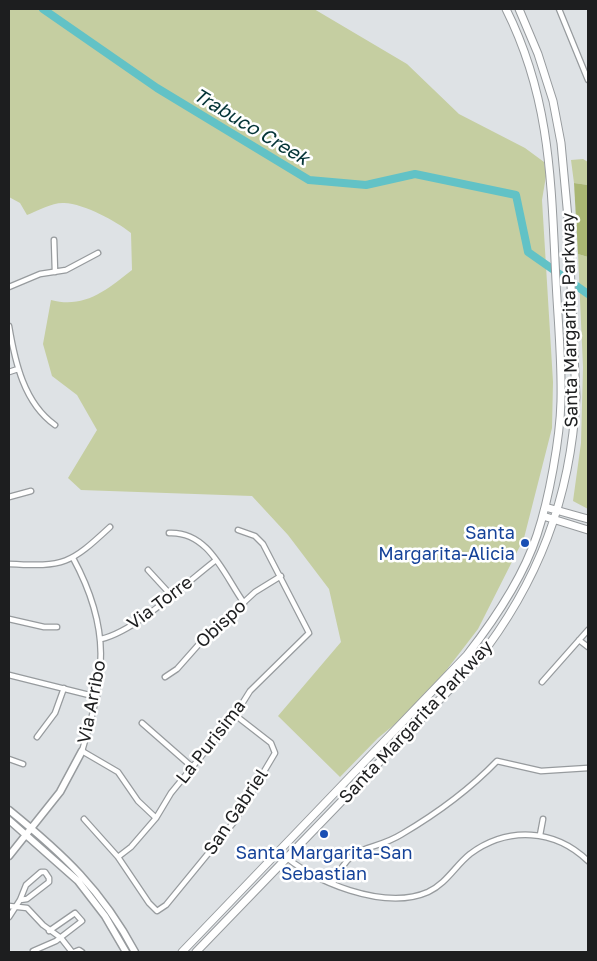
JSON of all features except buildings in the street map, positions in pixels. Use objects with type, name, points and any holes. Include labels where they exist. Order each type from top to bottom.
[{"type":"main road","name":"Santa Margarita Parkway","points":[[182,952],[280,852],[473,647],[515,583],[537,536],[545,507],[558,433],[561,402],[552,191],[548,145],[538,94],[528,57],[506,9]]},
{"type":"main road","name":"Santa Margarita Parkway","points":[[196,952],[476,662],[495,638],[525,589],[555,520],[574,428],[575,360],[566,190],[553,101],[538,54],[519,9]]},
{"type":"main road","points":[[545,507],[588,519]]},
{"type":"main road","points":[[543,516],[588,530]]},
{"type":"main road","name":"Via Arribo","points":[[9,856],[60,792],[82,751]]},
{"type":"main road","points":[[9,810],[76,868],[97,891],[135,952]]},
{"type":"main road","points":[[9,820],[65,867],[84,888],[126,952]]},
{"type":"street","points":[[559,9],[586,66],[588,80]]},
{"type":"street","points":[[54,240],[55,272]]},
{"type":"street","points":[[9,287],[40,274],[78,266],[98,253]]},
{"type":"street","points":[[9,326],[18,369],[35,405],[44,418],[55,425]]},
{"type":"street","points":[[9,372],[18,369]]},
{"type":"street","points":[[9,497],[31,491]]},
{"type":"street","points":[[9,564],[54,564],[73,558],[110,527]]},
{"type":"street","points":[[238,530],[255,536],[263,544],[281,576]]},
{"type":"street","points":[[169,534],[180,533],[198,540],[216,560],[244,603]]},
{"type":"street","name":"Via Arribo","points":[[73,558],[90,592],[101,639],[101,675],[82,751]]},
{"type":"street","name":"Via Torre","points":[[101,639],[117,634],[133,624],[216,560]]},
{"type":"street","points":[[148,570],[171,595]]},
{"type":"street","name":"Obispo","points":[[165,677],[177,670],[200,643],[255,592],[281,576]]},
{"type":"street","name":"La Purisima","points":[[118,857],[131,847],[156,818],[171,793],[191,766],[235,715],[250,691],[306,637],[308,632],[281,576]]},
{"type":"street","points":[[9,619],[44,627],[57,627]]},
{"type":"street","points":[[542,682],[588,630]]},
{"type":"street","points":[[580,640],[588,648]]},
{"type":"street","points":[[9,675],[97,697]]},
{"type":"street","points":[[37,737],[55,713],[64,688]]},
{"type":"street","name":"San Gabriel","points":[[118,857],[149,903],[157,911],[174,896],[234,822],[275,753],[271,743],[235,715]]},
{"type":"street","points":[[142,723],[191,766]]},
{"type":"street","points":[[82,751],[118,772],[138,801],[156,818]]},
{"type":"street","points":[[9,759],[23,764]]},
{"type":"street","points":[[333,883],[339,871],[354,854],[363,848],[401,834],[469,786],[497,761],[541,771],[588,768]]},
{"type":"street","points":[[84,819],[118,857]]},
{"type":"street","points":[[540,835],[543,819]]},
{"type":"street","points":[[280,852],[305,872],[370,896],[388,898],[408,897],[428,892],[444,882],[461,862],[485,846],[516,835],[540,835],[570,846],[588,861]]},
{"type":"street","points":[[9,917],[20,900],[26,884],[41,872],[45,872],[49,882],[27,898],[20,900]]},
{"type":"street","points":[[9,901],[14,907]]},
{"type":"street","points":[[9,906],[28,908],[49,930],[61,938],[73,952],[79,950],[82,952]]},
{"type":"street","points":[[33,950],[61,938],[82,923],[76,913],[49,930]]},
{"type":"green space","points":[[9,9],[314,9],[407,64],[459,114],[525,148],[544,162],[546,176],[542,200],[553,382],[552,428],[524,538],[478,629],[445,672],[400,720],[378,738],[340,777],[278,716],[341,642],[329,589],[288,535],[252,496],[81,490],[68,478],[97,430],[77,395],[52,376],[43,344],[51,300],[74,302],[85,300],[104,291],[132,270],[131,233],[100,214],[72,204],[55,204],[27,215],[20,203],[9,197]]},
{"type":"green space","points":[[583,159],[588,162],[588,185],[574,183],[571,160]]},
{"type":"green space","points":[[574,183],[588,185],[588,257],[578,254]]},
{"type":"green space","points":[[578,254],[588,257],[588,509],[573,501],[581,443],[583,367]]},
{"type":"waterway","name":"Trabuco Creek","points":[[43,9],[157,88],[309,180],[366,185],[415,174],[516,195],[528,252],[588,294]]},
{"type":"place","name":"Santa Margarita-Alicia","points":[[525,543]]},
{"type":"place","name":"Santa Margarita-San Sebastian","points":[[324,834]]}]
